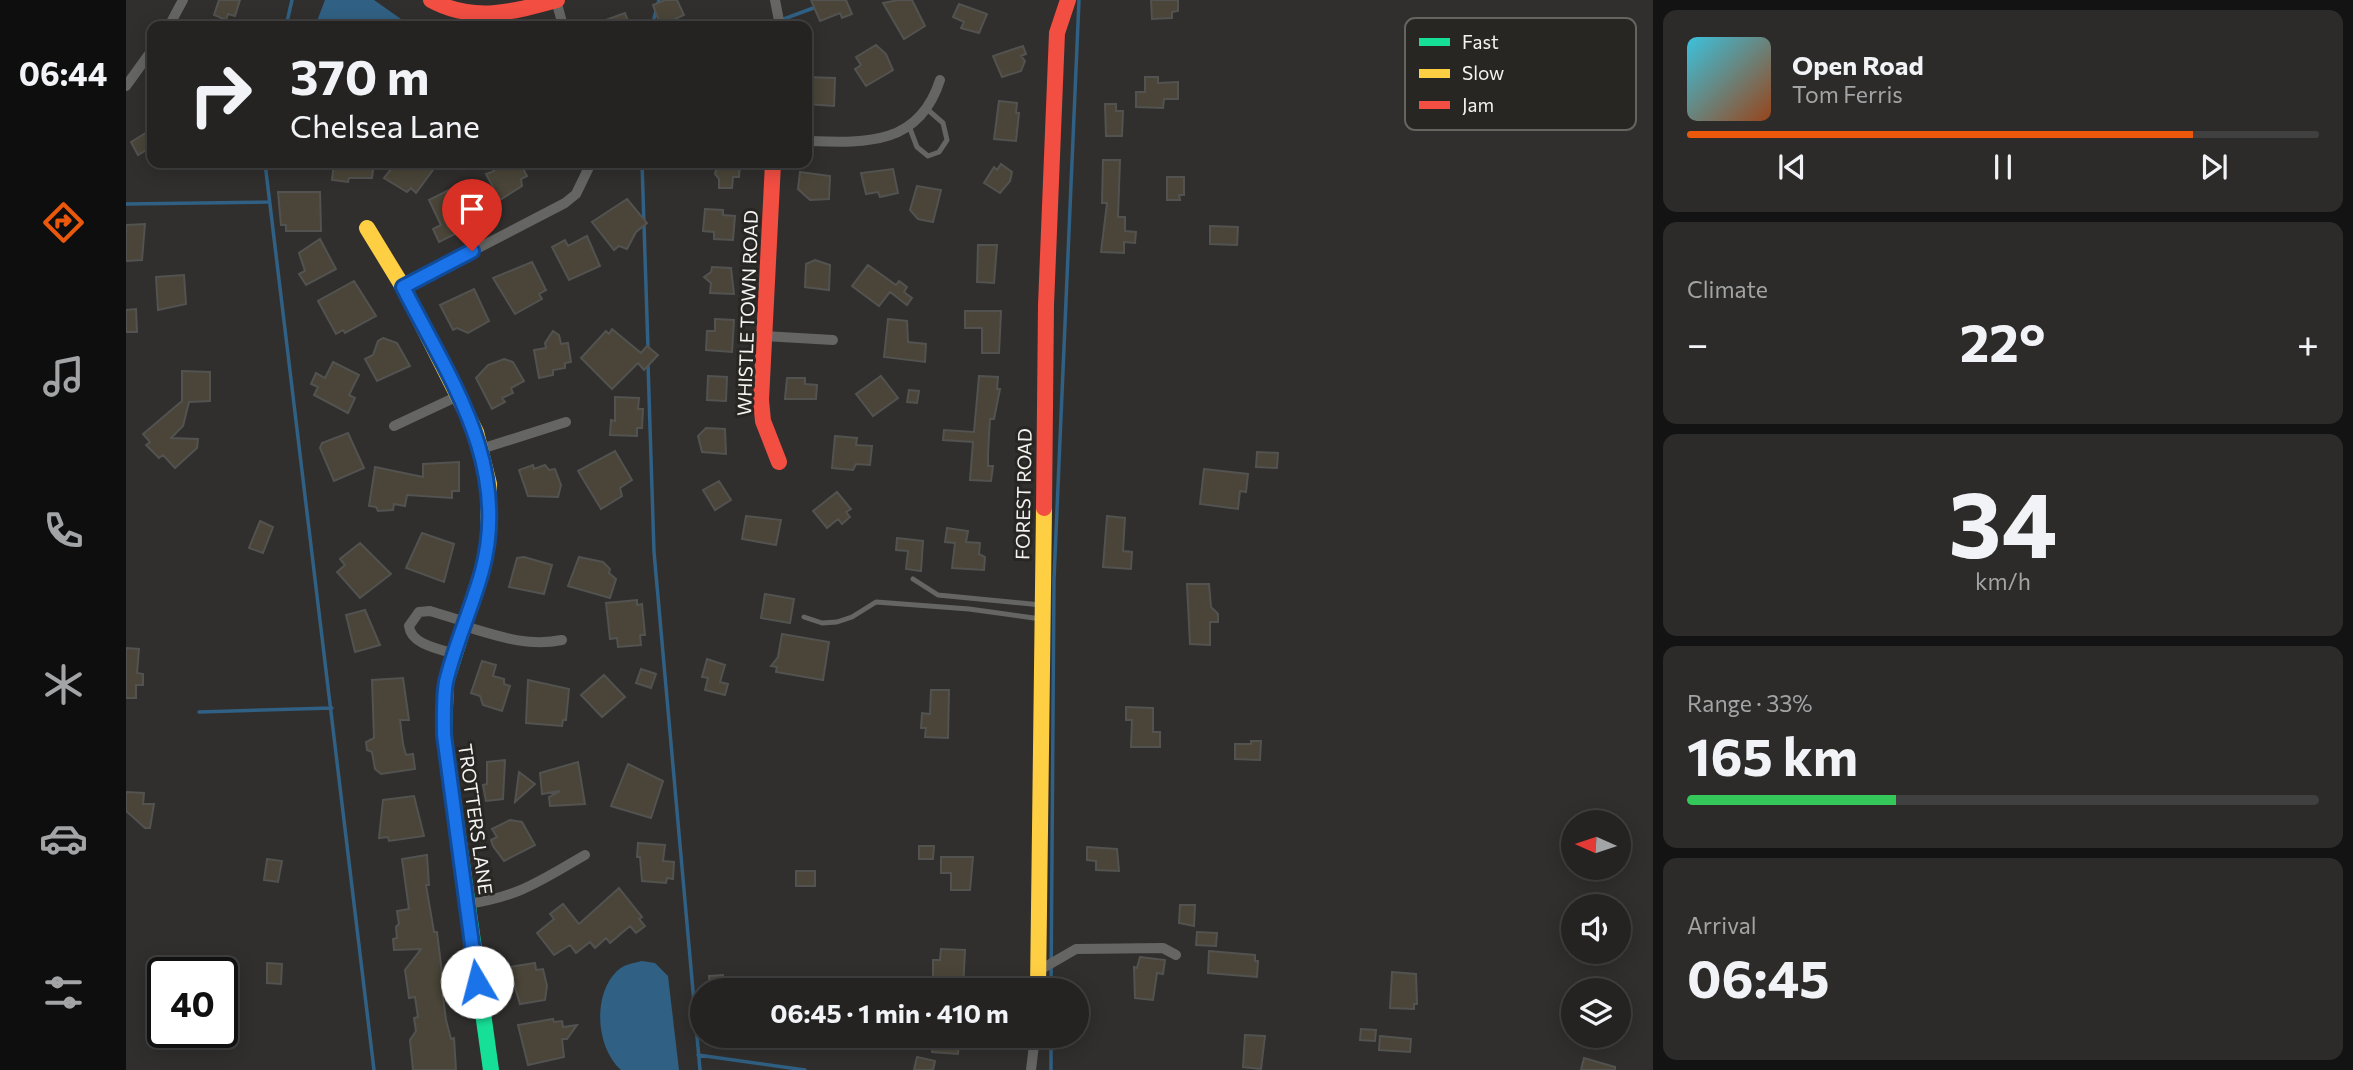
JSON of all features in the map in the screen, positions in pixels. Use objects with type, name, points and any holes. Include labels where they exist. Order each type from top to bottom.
[{"type":"street","points":[[172,21],[183,0]]},
{"type":"street","points":[[431,0],[447,9],[484,16],[556,0],[562,21]]},
{"type":"street","points":[[775,0],[779,21]]},
{"type":"street","name":"FOREST ROAD","points":[[1038,978],[1046,305],[1057,33],[1068,0]]},
{"type":"street","points":[[126,86],[147,57]]},
{"type":"street","points":[[812,141],[871,140],[909,126],[919,120],[940,80]]},
{"type":"street","points":[[403,287],[565,203],[576,194],[589,168]]},
{"type":"street","name":"WHISTLE TOWN ROAD","points":[[773,168],[764,336],[763,421],[779,463]]},
{"type":"street","name":"TROTTERS LANE","points":[[367,228],[403,287],[458,397],[481,449],[489,484],[488,538],[483,569],[446,682],[444,735],[491,1070]]},
{"type":"street","points":[[764,336],[833,340]]},
{"type":"street","points":[[394,426],[458,397]]},
{"type":"street","points":[[481,449],[566,422]]},
{"type":"street","points":[[455,654],[415,640],[410,634],[409,626],[419,612],[430,611],[521,643],[543,644],[562,640]]},
{"type":"street","points":[[467,904],[502,899],[519,893],[585,855]]},
{"type":"street","points":[[1038,971],[1076,949],[1163,948],[1176,955]]},
{"type":"street","points":[[1031,1070],[1034,1048]]},
{"type":"lane","points":[[909,126],[917,147],[928,156],[939,152],[947,140],[943,122],[927,108]]},
{"type":"lane","points":[[912,579],[938,595],[1041,612]]},
{"type":"lane","points":[[804,617],[822,622],[837,622],[852,617],[876,601],[1041,612]]},
{"type":"water","points":[[325,0],[374,0],[404,21],[317,21]]},
{"type":"water","points":[[642,961],[655,963],[668,976],[679,1070],[621,1070],[606,1049],[600,1021],[609,981],[620,969]]},
{"type":"building","points":[[219,0],[240,0],[235,16],[228,14],[226,20],[214,15]]},
{"type":"building","points":[[665,0],[677,0],[684,15],[671,21],[659,21],[653,5]]},
{"type":"building","points":[[811,0],[846,0],[852,14],[842,18],[840,13],[820,21]]},
{"type":"building","points":[[912,0],[925,26],[904,39],[883,3]]},
{"type":"building","points":[[1151,0],[1178,0],[1178,11],[1172,12],[1172,18],[1152,19]]},
{"type":"building","points":[[959,4],[987,14],[979,33],[961,28],[964,22],[953,17]]},
{"type":"building","points":[[625,13],[628,21],[603,21]]},
{"type":"building","points":[[876,45],[886,54],[893,70],[866,86],[855,69],[861,65],[856,57]]},
{"type":"building","points":[[1023,46],[1026,54],[1021,56],[1025,61],[1021,71],[1002,77],[993,56]]},
{"type":"building","points":[[812,77],[835,78],[834,106],[812,104]]},
{"type":"building","points":[[1145,77],[1158,77],[1158,83],[1178,82],[1178,99],[1164,99],[1163,108],[1136,107],[1136,92],[1145,92]]},
{"type":"building","points":[[999,101],[1017,103],[1016,113],[1019,113],[1016,141],[994,139]]},
{"type":"building","points":[[1105,104],[1116,104],[1116,111],[1123,111],[1122,136],[1106,136]]},
{"type":"building","points":[[147,132],[147,150],[138,155],[131,142]]},
{"type":"building","points":[[1103,160],[1120,160],[1118,217],[1125,217],[1125,231],[1136,232],[1135,243],[1124,242],[1124,253],[1101,252],[1107,203],[1102,203]]},
{"type":"building","points":[[1001,164],[1012,172],[1010,181],[1000,193],[984,183],[994,167],[997,170]]},
{"type":"building","points":[[333,168],[373,168],[372,178],[349,178],[348,182],[332,180]]},
{"type":"building","points":[[392,168],[433,170],[416,193],[411,188],[407,192],[384,178]]},
{"type":"building","points":[[495,168],[523,168],[527,176],[521,179],[522,186],[500,200],[486,174]]},
{"type":"building","points":[[717,168],[740,168],[739,177],[733,177],[732,188],[719,188],[719,179],[715,174]]},
{"type":"building","points":[[893,169],[898,193],[880,197],[878,192],[866,194],[861,173]]},
{"type":"building","points":[[800,172],[830,176],[829,199],[810,200],[798,189]]},
{"type":"building","points":[[1167,177],[1184,177],[1184,195],[1179,195],[1180,200],[1167,200]]},
{"type":"building","points":[[917,186],[941,190],[933,222],[918,219],[910,210]]},
{"type":"building","points":[[451,189],[462,198],[471,226],[439,242],[433,229],[441,225],[429,200]]},
{"type":"building","points":[[278,192],[320,192],[321,231],[286,231],[286,225],[281,225]]},
{"type":"building","points":[[627,199],[647,223],[636,232],[627,249],[619,246],[614,250],[592,222]]},
{"type":"building","points":[[705,209],[723,210],[723,215],[735,216],[733,240],[714,239],[714,232],[703,231]]},
{"type":"building","points":[[145,224],[142,260],[126,261],[126,225]]},
{"type":"building","points":[[1210,226],[1238,227],[1237,245],[1210,244]]},
{"type":"building","points":[[587,236],[600,266],[569,280],[552,247],[565,240],[568,246]]},
{"type":"building","points":[[320,239],[336,269],[306,285],[299,274],[305,271],[299,253]]},
{"type":"building","points":[[978,245],[997,245],[994,283],[977,282]]},
{"type":"building","points":[[815,260],[830,265],[829,290],[805,287],[806,264]]},
{"type":"building","points":[[532,262],[546,290],[539,294],[542,299],[515,314],[493,278]]},
{"type":"building","points":[[868,265],[896,285],[899,281],[907,287],[904,292],[912,298],[907,305],[890,292],[879,306],[852,286]]},
{"type":"building","points":[[712,267],[731,268],[734,294],[710,293],[711,283],[704,277],[711,272]]},
{"type":"building","points":[[184,275],[186,304],[158,310],[156,277]]},
{"type":"building","points":[[354,281],[376,316],[345,333],[343,330],[336,334],[318,301]]},
{"type":"building","points":[[474,289],[489,321],[468,333],[457,328],[453,330],[440,305]]},
{"type":"building","points":[[136,309],[137,332],[126,332],[126,310]]},
{"type":"building","points":[[965,311],[1001,311],[999,353],[982,353],[982,328],[965,328]]},
{"type":"building","points":[[715,319],[734,320],[732,352],[706,350],[707,331],[715,331]]},
{"type":"building","points":[[888,319],[907,321],[908,342],[926,344],[925,362],[884,357]]},
{"type":"building","points":[[612,329],[641,353],[647,346],[658,355],[644,370],[638,363],[612,389],[581,358],[606,331],[609,334]]},
{"type":"building","points":[[553,331],[559,335],[561,344],[568,343],[571,362],[565,363],[565,368],[553,370],[553,375],[539,378],[534,350],[546,348],[545,343]]},
{"type":"building","points":[[383,338],[397,343],[410,366],[377,381],[365,359],[373,355],[378,341]]},
{"type":"building","points":[[504,359],[513,362],[524,381],[511,388],[513,393],[502,398],[505,402],[492,409],[476,378],[488,365]]},
{"type":"building","points":[[333,362],[359,375],[349,395],[355,398],[348,413],[314,395],[318,387],[311,384],[316,373],[325,378]]},
{"type":"building","points":[[182,371],[210,372],[210,401],[189,402],[183,426],[171,438],[198,439],[197,448],[175,468],[163,455],[159,458],[146,445],[150,442],[143,434],[182,401]]},
{"type":"building","points":[[708,376],[727,377],[726,401],[707,400]]},
{"type":"building","points":[[881,376],[898,398],[873,416],[856,394]]},
{"type":"building","points":[[979,376],[998,377],[997,389],[1000,389],[994,419],[990,419],[988,466],[993,466],[991,481],[970,480],[973,442],[943,440],[944,430],[974,432]]},
{"type":"building","points":[[787,378],[805,378],[805,384],[817,385],[816,399],[785,399]]},
{"type":"building","points":[[909,390],[919,391],[917,403],[907,402]]},
{"type":"building","points":[[615,397],[639,398],[638,409],[643,409],[642,428],[637,428],[637,436],[610,435],[611,420],[615,421]]},
{"type":"building","points":[[706,428],[725,429],[726,454],[702,452],[698,436]]},
{"type":"building","points":[[348,433],[364,468],[334,481],[320,448],[322,443]]},
{"type":"building","points":[[835,436],[857,438],[856,445],[872,446],[870,465],[856,464],[853,470],[832,468]]},
{"type":"building","points":[[615,451],[632,480],[620,488],[622,496],[601,509],[578,471]]},
{"type":"building","points":[[1257,452],[1278,453],[1277,468],[1256,467]]},
{"type":"building","points":[[459,462],[459,491],[452,491],[452,498],[407,495],[405,506],[394,504],[393,510],[378,511],[376,507],[369,506],[375,467],[423,477],[423,464]]},
{"type":"building","points":[[533,465],[534,469],[545,465],[549,470],[555,469],[561,485],[558,497],[528,496],[519,470]]},
{"type":"building","points":[[1204,469],[1248,474],[1246,492],[1240,491],[1238,509],[1200,504]]},
{"type":"building","points":[[719,481],[731,500],[715,510],[703,490]]},
{"type":"building","points":[[837,492],[851,509],[846,512],[850,517],[842,524],[838,519],[827,528],[813,511]]},
{"type":"building","points":[[746,516],[781,520],[776,545],[742,539]]},
{"type":"building","points":[[1107,516],[1125,518],[1123,551],[1132,552],[1131,569],[1103,567]]},
{"type":"building","points":[[260,521],[273,527],[263,553],[249,548]]},
{"type":"building","points":[[947,528],[968,531],[966,542],[980,543],[979,554],[985,557],[984,570],[952,568],[955,543],[945,542]]},
{"type":"building","points":[[422,533],[454,544],[444,582],[406,568]]},
{"type":"building","points":[[897,538],[923,541],[921,571],[906,569],[908,551],[896,550]]},
{"type":"building","points":[[360,543],[391,574],[360,598],[337,572],[345,565],[340,559]]},
{"type":"building","points":[[524,557],[552,565],[544,594],[509,587],[517,558]]},
{"type":"building","points":[[579,557],[603,562],[610,569],[609,573],[616,579],[610,598],[568,586]]},
{"type":"building","points":[[1187,584],[1209,584],[1211,607],[1218,614],[1218,622],[1210,622],[1210,645],[1190,644]]},
{"type":"building","points":[[765,594],[794,599],[790,623],[761,618]]},
{"type":"building","points":[[637,600],[637,605],[642,604],[645,635],[640,635],[641,645],[618,647],[617,638],[610,639],[606,603]]},
{"type":"building","points":[[365,610],[380,645],[355,652],[346,615]]},
{"type":"building","points":[[782,634],[829,642],[823,680],[776,672],[777,667],[771,666],[778,657]]},
{"type":"building","points":[[126,648],[139,649],[137,673],[143,674],[143,685],[136,685],[136,698],[126,698]]},
{"type":"building","points":[[707,659],[725,665],[720,682],[728,684],[725,695],[705,690],[708,678],[702,677]]},
{"type":"building","points":[[482,661],[496,665],[493,676],[504,679],[504,684],[510,686],[502,711],[483,705],[480,696],[471,693]]},
{"type":"building","points":[[641,669],[656,674],[651,688],[636,683]]},
{"type":"building","points":[[604,675],[625,697],[602,717],[581,695]]},
{"type":"building","points":[[403,678],[409,720],[400,720],[403,744],[406,755],[413,754],[415,769],[381,774],[375,769],[372,752],[367,750],[366,742],[374,738],[372,680]]},
{"type":"building","points":[[528,680],[569,689],[566,720],[563,720],[562,726],[526,723]]},
{"type":"building","points":[[931,690],[949,690],[948,738],[925,737],[926,728],[921,728],[922,713],[930,714]]},
{"type":"building","points":[[1126,707],[1153,708],[1153,732],[1160,732],[1160,747],[1131,747],[1132,720],[1126,720]]},
{"type":"building","points":[[1251,741],[1261,741],[1260,760],[1235,759],[1235,744],[1251,744]]},
{"type":"building","points":[[505,760],[503,799],[486,801],[483,785],[487,784],[487,762]]},
{"type":"building","points":[[578,762],[585,804],[550,806],[549,797],[560,791],[542,794],[540,773]]},
{"type":"building","points":[[628,764],[663,781],[651,818],[611,806]]},
{"type":"building","points":[[519,772],[535,784],[515,802]]},
{"type":"building","points":[[126,792],[144,793],[143,804],[154,804],[150,828],[145,828],[126,811]]},
{"type":"building","points":[[414,796],[424,836],[389,841],[388,837],[379,838],[383,800]]},
{"type":"building","points":[[510,820],[522,822],[535,845],[504,861],[493,846],[491,840],[497,837],[492,829]]},
{"type":"building","points":[[638,843],[665,845],[663,861],[674,862],[673,879],[667,878],[666,883],[642,881],[640,857],[637,857]]},
{"type":"building","points":[[919,846],[934,846],[933,859],[919,859]]},
{"type":"building","points":[[1087,847],[1117,849],[1119,871],[1096,870],[1096,861],[1087,860]]},
{"type":"building","points":[[427,855],[429,885],[426,885],[434,932],[437,932],[443,981],[446,981],[448,996],[443,996],[446,1020],[451,1039],[454,1038],[456,1070],[413,1070],[410,1040],[416,1031],[414,1018],[418,1017],[415,997],[409,998],[405,970],[421,949],[394,950],[393,939],[397,938],[396,927],[399,924],[397,911],[409,909],[402,859]]},
{"type":"building","points":[[941,857],[973,857],[970,890],[951,890],[951,873],[941,873]]},
{"type":"building","points":[[267,859],[282,861],[278,882],[264,880]]},
{"type":"building","points":[[796,871],[815,871],[815,886],[796,886]]},
{"type":"building","points":[[619,888],[642,917],[639,919],[645,926],[636,933],[630,926],[610,943],[606,938],[595,948],[590,942],[576,953],[570,945],[554,955],[537,933],[554,919],[550,914],[563,904],[579,924]]},
{"type":"building","points":[[1180,905],[1195,905],[1194,926],[1179,923]]},
{"type":"building","points":[[1197,932],[1217,933],[1216,946],[1196,945]]},
{"type":"building","points":[[941,949],[965,950],[964,978],[933,978],[933,960],[940,960]]},
{"type":"building","points":[[1209,951],[1255,955],[1255,961],[1258,961],[1257,977],[1208,973]]},
{"type":"building","points":[[1140,957],[1165,960],[1163,974],[1157,973],[1153,1000],[1135,998],[1134,967],[1137,968]]},
{"type":"building","points":[[267,963],[282,964],[281,984],[267,983]]},
{"type":"building","points":[[535,963],[536,970],[543,969],[547,986],[545,1000],[520,1004],[509,967]]},
{"type":"building","points":[[1392,972],[1416,974],[1417,1004],[1414,1004],[1414,1009],[1390,1008]]},
{"type":"building","points":[[723,975],[723,978],[709,978]]},
{"type":"building","points":[[553,1019],[554,1022],[562,1021],[563,1027],[577,1025],[567,1039],[562,1039],[564,1057],[528,1065],[518,1025]]},
{"type":"building","points":[[1361,1029],[1376,1030],[1375,1041],[1360,1040]]},
{"type":"building","points":[[1245,1035],[1265,1036],[1261,1069],[1243,1067]]},
{"type":"building","points":[[1380,1036],[1411,1039],[1410,1052],[1379,1050]]},
{"type":"building","points":[[932,1048],[959,1048],[958,1054],[932,1052]]},
{"type":"building","points":[[917,1057],[935,1061],[933,1070],[914,1070]]},
{"type":"building","points":[[1584,1058],[1615,1067],[1615,1070],[1581,1070]]},
{"type":"waterway","points":[[287,21],[292,0]]},
{"type":"waterway","points":[[653,21],[659,0]]},
{"type":"waterway","points":[[1051,978],[1054,579],[1079,0]]},
{"type":"waterway","points":[[778,21],[816,7]]},
{"type":"waterway","points":[[266,168],[374,1070]]},
{"type":"waterway","points":[[642,168],[648,349]]},
{"type":"waterway","points":[[126,204],[268,202]]},
{"type":"waterway","points":[[648,364],[654,552],[700,1070]]},
{"type":"waterway","points":[[199,712],[332,708]]},
{"type":"waterway","points":[[1051,1048],[1051,1070]]},
{"type":"waterway","points":[[698,1055],[805,1070]]},
{"type":"traffic: fast","points":[[484,564],[446,682],[444,735],[491,1070]]},
{"type":"traffic: slow","points":[[367,228],[403,287],[476,432],[489,484],[488,538],[484,564]]},
{"type":"traffic: slow","points":[[1038,978],[1044,508]]},
{"type":"traffic: jam","points":[[431,0],[447,7],[478,13],[509,11],[557,0]]},
{"type":"traffic: jam","points":[[1044,508],[1046,305],[1057,33],[1068,0]]},
{"type":"traffic: jam","points":[[773,168],[761,400],[763,421],[779,462]]},
{"type":"route","points":[[472,251],[403,287],[476,432],[489,484],[488,538],[483,569],[446,682],[444,706],[444,735],[477,982]]}]
